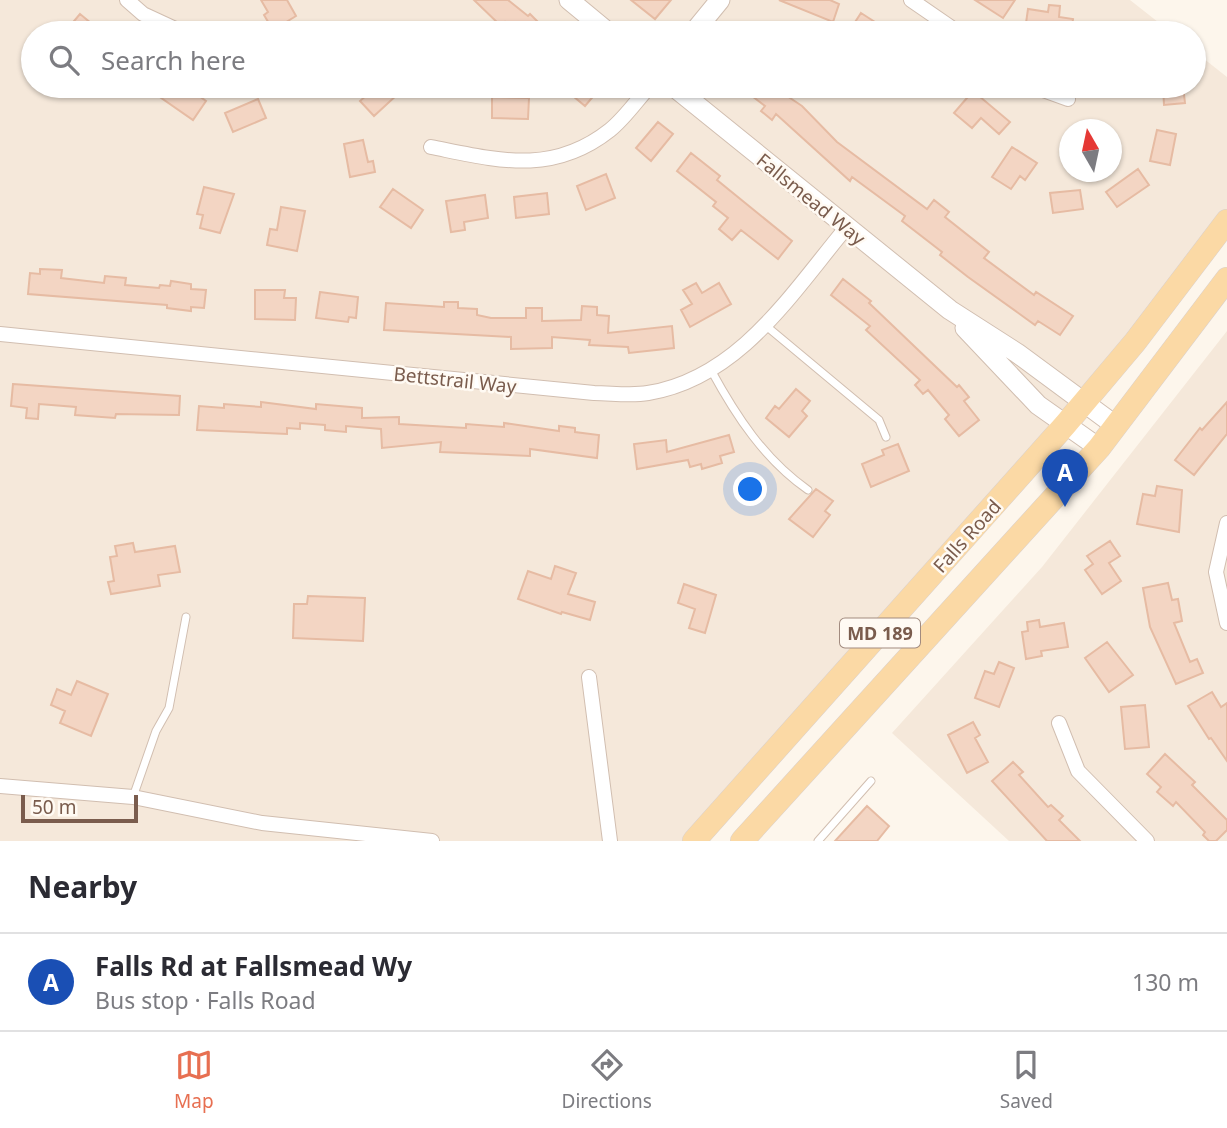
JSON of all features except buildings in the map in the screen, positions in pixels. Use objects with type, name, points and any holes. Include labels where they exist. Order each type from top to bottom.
[{"type":"main road","name":"Falls Road","points":[[694,841],[1065,425],[1135,342],[1227,221]]},
{"type":"main road","name":"Falls Road","points":[[743,841],[1099,448],[1227,279]]},
{"type":"street","points":[[127,0],[143,14],[158,21]]},
{"type":"street","points":[[569,0],[594,21]]},
{"type":"street","points":[[703,21],[720,0]]},
{"type":"street","points":[[911,0],[942,21]]},
{"type":"street","points":[[431,147],[509,163],[561,156],[586,146],[612,129],[639,98]]},
{"type":"street","name":"Fallsmead Way","points":[[688,98],[950,310],[1017,353],[1116,426]]},
{"type":"street","name":"Bettstrail Way","points":[[0,334],[594,393],[647,393],[694,380],[750,344],[846,228]]},
{"type":"street","name":"Fallsmead Way","points":[[950,310],[999,366],[1045,411],[1099,448]]},
{"type":"street","points":[[1227,523],[1216,572],[1227,623]]},
{"type":"street","points":[[589,677],[610,841]]},
{"type":"street","points":[[1059,723],[1078,771],[1147,841]]},
{"type":"street","points":[[0,786],[133,797],[262,823],[432,841]]},
{"type":"lane","points":[[765,325],[879,420],[886,438]]},
{"type":"lane","points":[[710,369],[747,432],[789,476],[808,490]]},
{"type":"lane","points":[[133,797],[151,743],[169,708],[186,617]]},
{"type":"lane","points":[[818,841],[871,781]]},
{"type":"shaded area","points":[[0,0],[1130,0],[1157,21],[21,21],[21,98],[1206,98],[1206,60],[1227,77],[1227,221],[694,841],[0,841]]},
{"type":"shaded area","points":[[1227,331],[1227,841],[1009,841],[892,733],[1042,567]]},
{"type":"place","name":"Falls Rd at Fallsmead Wy","points":[[1065,507]]}]
